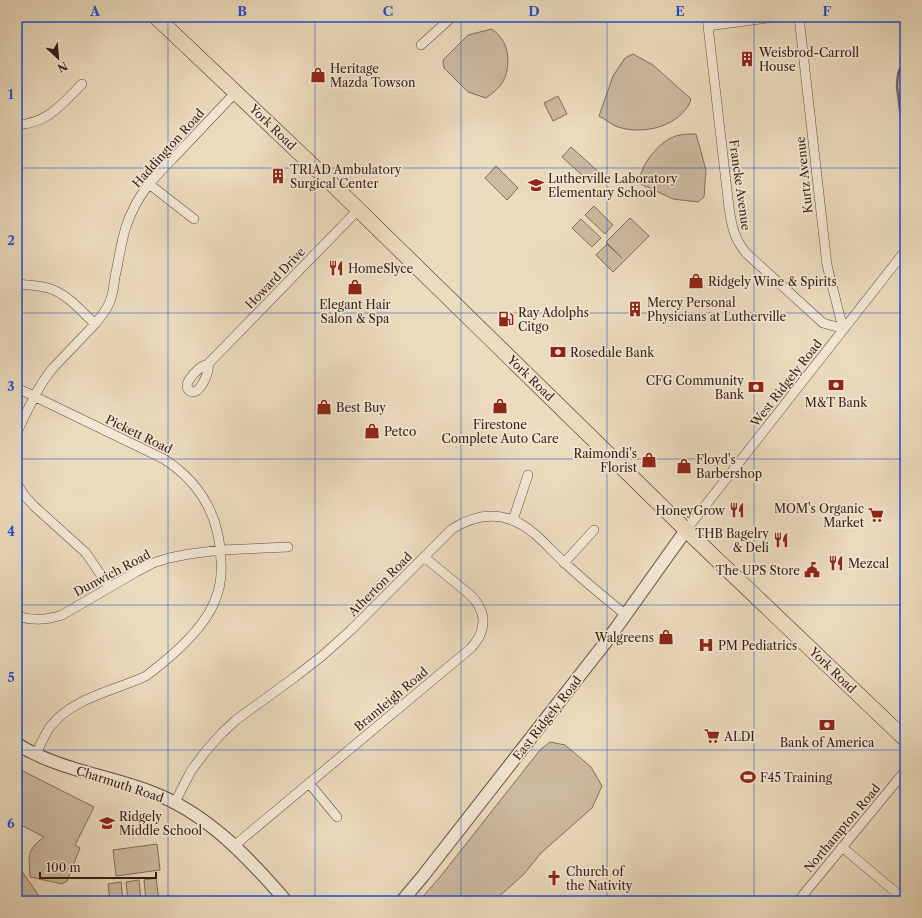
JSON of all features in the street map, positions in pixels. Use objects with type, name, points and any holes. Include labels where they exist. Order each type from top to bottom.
[{"type":"main road","name":"York Road","points":[[156,17],[236,92],[686,530],[905,739]]},
{"type":"street","points":[[421,45],[452,17]]},
{"type":"street","points":[[708,22],[774,17]]},
{"type":"street","name":"Kurtz Avenue","points":[[799,17],[827,265],[844,329]]},
{"type":"street","name":"Francke Avenue","points":[[708,22],[729,208],[735,236],[741,247],[752,258],[823,322],[844,329]]},
{"type":"street","points":[[17,125],[31,123],[48,116],[82,84]]},
{"type":"street","name":"Haddington Road","points":[[17,432],[40,385],[53,368],[104,313],[110,301],[128,222],[137,202],[166,165],[236,92]]},
{"type":"street","points":[[150,184],[194,220]]},
{"type":"street","name":"Howard Drive","points":[[208,364],[358,210]]},
{"type":"street","name":"West Ridgely Road","points":[[686,530],[905,251]]},
{"type":"street","points":[[17,284],[37,285],[59,292],[69,298],[95,324]]},
{"type":"street","name":"Pickett Road","points":[[17,388],[176,466],[198,489],[207,503],[214,519],[221,550],[222,570],[214,602],[208,615],[190,638],[146,676],[72,707],[50,727],[42,739],[36,754]]},
{"type":"street","points":[[513,520],[528,475]]},
{"type":"street","points":[[17,484],[34,506],[86,553],[109,587]]},
{"type":"street","name":"Atherton Road","points":[[176,802],[192,771],[206,751],[222,733],[236,720],[322,656],[351,630],[452,529],[462,522],[488,515],[500,516],[513,520],[537,536],[595,590],[626,615]]},
{"type":"street","points":[[564,562],[594,530]]},
{"type":"street","name":"East Ridgely Road","points":[[402,901],[428,870],[595,656],[686,530]]},
{"type":"street","name":"Dunwich Road","points":[[17,616],[26,619],[39,620],[62,615],[136,572],[153,563],[169,558],[221,550],[288,547]]},
{"type":"street","name":"Bramleigh Road","points":[[234,845],[471,648],[479,637],[483,628],[483,618],[475,599],[424,557]]},
{"type":"street","name":"Charmuth Road","points":[[17,744],[36,754],[74,768],[124,783],[176,802],[208,823],[234,845],[286,901]]},
{"type":"street","name":"Northampton Road","points":[[799,901],[905,771]]},
{"type":"street","points":[[309,784],[338,817]]},
{"type":"street","points":[[842,847],[905,900]]},
{"type":"shaded area","points":[[492,29],[499,35],[504,43],[508,66],[502,83],[486,98],[468,92],[444,68],[443,60],[468,35]]},
{"type":"shaded area","points":[[633,54],[653,65],[691,99],[689,105],[679,116],[663,126],[645,130],[627,129],[613,125],[599,116],[613,76],[625,58]]},
{"type":"shaded area","points":[[558,96],[567,114],[553,121],[544,103]]},
{"type":"shaded area","points":[[696,134],[706,170],[704,197],[698,202],[673,199],[639,183],[644,166],[662,144],[677,136]]},
{"type":"shaded area","points":[[571,147],[602,175],[592,184],[562,157]]},
{"type":"shaded area","points":[[496,166],[518,188],[507,200],[485,178]]},
{"type":"shaded area","points":[[594,206],[613,225],[605,234],[585,215]]},
{"type":"shaded area","points":[[630,218],[649,236],[613,272],[596,255],[607,244],[622,258],[606,242]]},
{"type":"shaded area","points":[[581,219],[601,238],[592,247],[572,228]]},
{"type":"shaded area","points":[[550,742],[565,745],[591,767],[602,786],[592,808],[541,853],[524,874],[494,901],[419,901],[440,877],[540,750]]},
{"type":"shaded area","points":[[17,768],[94,807],[75,845],[80,848],[67,881],[62,884],[30,877],[29,859],[31,850],[44,837],[17,823]]},
{"type":"shaded area","points":[[157,844],[160,870],[116,876],[113,850]]},
{"type":"shaded area","points":[[17,864],[39,896],[31,901],[17,901]]},
{"type":"shaded area","points":[[156,878],[159,901],[146,901],[144,880]]},
{"type":"shaded area","points":[[139,880],[141,901],[128,901],[126,882]]},
{"type":"shaded area","points":[[121,882],[123,901],[110,901],[108,884]]},
{"type":"waterway","points":[[905,63],[899,70],[897,86],[905,150]]},
{"type":"waterway","points":[[904,189],[905,185]]},
{"type":"place","name":"Weisbrod-Carroll House","points":[[747,59]]},
{"type":"place","name":"Heritage Mazda Towson","points":[[318,75]]},
{"type":"place","name":"TRIAD Ambulatory Surgical Center","points":[[278,176]]},
{"type":"place","name":"Lutherville Laboratory Elementary School","points":[[536,185]]},
{"type":"place","name":"HomeSlyce","points":[[336,268]]},
{"type":"place","name":"Ridgely Wine & Spirits","points":[[696,281]]},
{"type":"place","name":"Elegant Hair Salon & Spa","points":[[355,287]]},
{"type":"place","name":"Mercy Personal Physicians at Lutherville","points":[[635,309]]},
{"type":"place","name":"Ray Adolphs Citgo","points":[[506,319]]},
{"type":"place","name":"Rosedale Bank","points":[[558,352]]},
{"type":"place","name":"M&T Bank","points":[[836,385]]},
{"type":"place","name":"CFG Community Bank","points":[[756,387]]},
{"type":"place","name":"Firestone Complete Auto Care","points":[[500,406]]},
{"type":"place","name":"Best Buy","points":[[324,407]]},
{"type":"place","name":"Petco","points":[[372,431]]},
{"type":"place","name":"Raimondi's Florist","points":[[649,460]]},
{"type":"place","name":"Floyd's Barbershop","points":[[684,466]]},
{"type":"place","name":"HoneyGrow","points":[[737,510]]},
{"type":"place","name":"MOM's Organic Market","points":[[876,515]]},
{"type":"place","name":"THB Bagelry & Deli","points":[[781,540]]},
{"type":"place","name":"Mezcal","points":[[836,563]]},
{"type":"place","name":"The UPS Store","points":[[812,570]]},
{"type":"place","name":"Walgreens","points":[[666,637]]},
{"type":"place","name":"PM Pediatrics","points":[[706,645]]},
{"type":"place","name":"Bank of America","points":[[827,725]]},
{"type":"place","name":"ALDI","points":[[712,736]]},
{"type":"place","name":"F45 Training","points":[[748,777]]},
{"type":"place","name":"Ridgely Middle School","points":[[107,823]]},
{"type":"place","name":"Church of the Nativity","points":[[554,878]]}]
